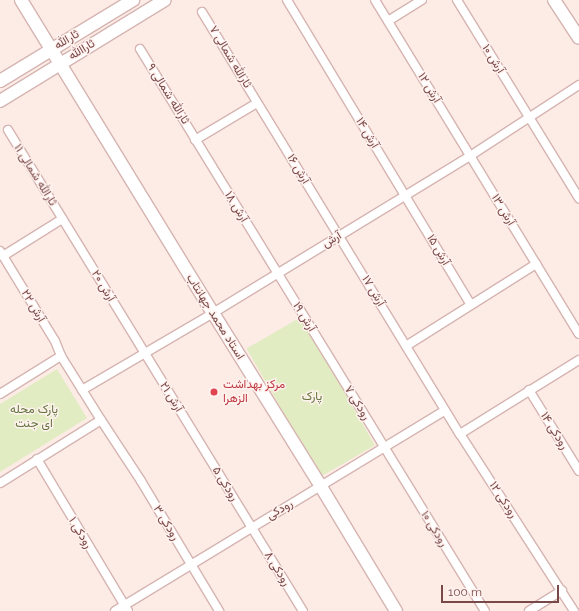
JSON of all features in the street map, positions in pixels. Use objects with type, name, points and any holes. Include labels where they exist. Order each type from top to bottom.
[{"type":"street","points":[[21,0],[51,50]]},
{"type":"street","name":"ثارالله","points":[[0,81],[133,0]]},
{"type":"street","name":"ثاراالله","points":[[0,100],[165,0]]},
{"type":"street","name":"آرش ۱۴","points":[[287,0],[405,196]]},
{"type":"street","name":"آرش ۱۲","points":[[375,0],[470,156]]},
{"type":"street","points":[[388,21],[422,0]]},
{"type":"street","name":"آرش ۱۰","points":[[457,0],[579,198]]},
{"type":"street","points":[[554,0],[579,38]]},
{"type":"street","name":"ثارالله شمالی ۷","points":[[202,12],[257,103]]},
{"type":"street","name":"ثارالله شمالی ۹","points":[[140,49],[195,140]]},
{"type":"street","name":"استاد محمد جهانتاب","points":[[51,50],[212,313],[320,485],[396,611]]},
{"type":"street","name":"آرش","points":[[82,390],[278,274],[470,156],[579,85]]},
{"type":"street","points":[[195,140],[257,103]]},
{"type":"street","name":"آرش ۱۶","points":[[257,103],[339,236]]},
{"type":"street","name":"ثارالله شمالی ۱۱","points":[[8,130],[62,219]]},
{"type":"street","name":"آرش ۱۸","points":[[195,140],[278,274]]},
{"type":"street","name":"آرش ۱۳","points":[[470,156],[578,331]]},
{"type":"street","name":"آرش ۱۵","points":[[405,196],[471,305]]},
{"type":"street","points":[[2,253],[62,219]]},
{"type":"street","name":"آرش ۲۰","points":[[62,219],[144,353]]},
{"type":"street","name":"آرش ۱۷","points":[[339,236],[445,410]]},
{"type":"street","name":"آرش ۲۲","points":[[2,253],[55,341],[61,356],[100,420]]},
{"type":"street","points":[[406,346],[536,264]]},
{"type":"street","name":"آرش ۱۹","points":[[278,274],[331,360]]},
{"type":"street","name":"آرش ۲۱","points":[[144,353],[198,441]]},
{"type":"street","points":[[0,394],[61,356]]},
{"type":"street","name":"رودکی ۷","points":[[331,360],[384,447]]},
{"type":"street","points":[[460,434],[579,360]]},
{"type":"street","name":"رودکی ۱۴","points":[[529,390],[579,471]]},
{"type":"street","name":"رودکی","points":[[115,611],[126,608],[190,565],[445,410]]},
{"type":"street","name":"رودکی ۱۲","points":[[445,410],[562,590],[574,611]]},
{"type":"street","points":[[0,482],[100,420]]},
{"type":"street","name":"رودکی ۳","points":[[100,420],[141,480],[190,565],[219,611]]},
{"type":"street","name":"رودکی ۵","points":[[198,441],[252,527]]},
{"type":"street","name":"رودکی ۱۰","points":[[384,447],[485,611]]},
{"type":"street","name":"رودکی ۱","points":[[38,459],[126,608]]},
{"type":"street","name":"رودکی ۸","points":[[252,527],[303,611]]},
{"type":"street","points":[[529,611],[562,590]]},
{"type":"green space","name":"پارک","points":[[301,317],[375,445],[320,477],[246,348]]},
{"type":"green space","name":"پارک محله ای جنت","points":[[57,369],[87,418],[0,472],[0,404]]},
{"type":"place","name":"مرکز بهداشت الزهرا","points":[[214,392]]}]
